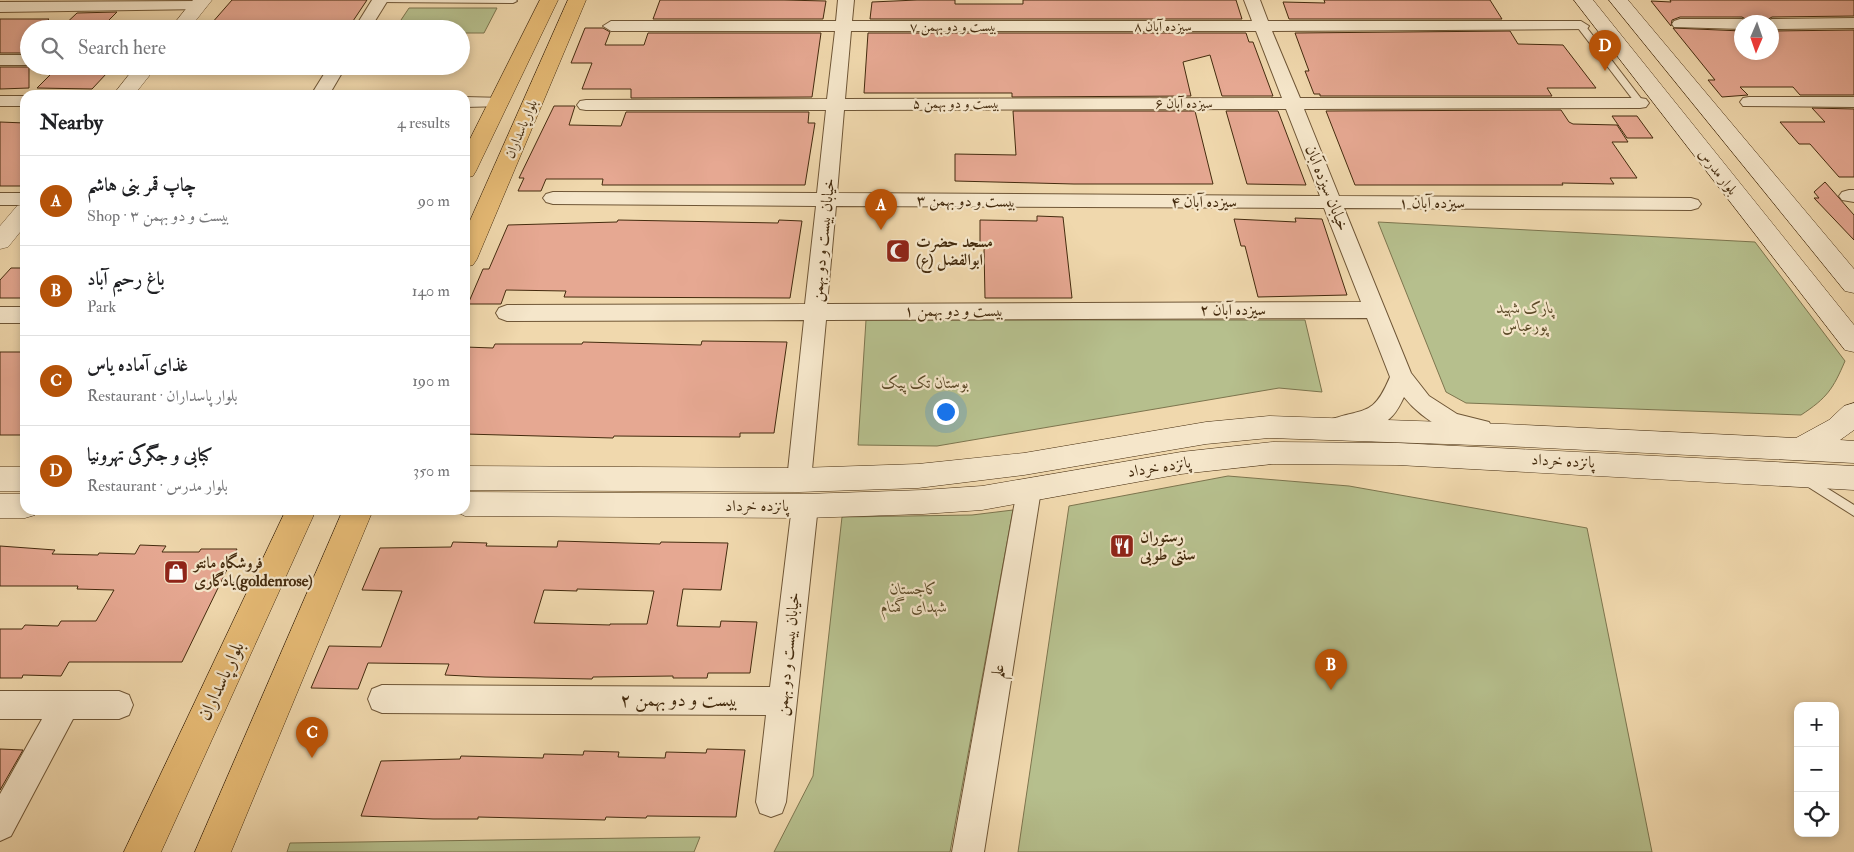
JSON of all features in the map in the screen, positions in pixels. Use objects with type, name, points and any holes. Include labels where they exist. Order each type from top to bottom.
[{"type":"main road","name":"بلوار پاسداران","points":[[470,161],[549,0]]},
{"type":"main road","name":"بلوار پاسداران","points":[[470,247],[577,0]]},
{"type":"main road","name":"بلوار مدرس","points":[[1583,0],[1854,343]]},
{"type":"main road","name":"بلوار مدرس","points":[[1618,0],[1854,285]]},
{"type":"main road","points":[[186,20],[200,3]]},
{"type":"main road","points":[[127,90],[140,75]]},
{"type":"main road","points":[[0,241],[20,217]]},
{"type":"main road","points":[[1854,413],[1806,467],[1854,490]]},
{"type":"main road","name":"پانزده خرداد","points":[[470,504],[802,493],[918,476],[977,470],[1206,433],[1269,427],[1504,434],[1611,452]]},
{"type":"main road","name":"پانزده خرداد","points":[[470,478],[802,493],[923,502],[982,498],[1181,463],[1272,452],[1398,454],[1611,452],[1806,467],[1854,478]]},
{"type":"main road","name":"پانزده خرداد","points":[[1806,467],[1854,452]]},
{"type":"main road","points":[[0,479],[20,479]]},
{"type":"main road","points":[[0,506],[20,506]]},
{"type":"main road","name":"بلوار پاسداران","points":[[142,852],[299,515]]},
{"type":"main road","points":[[213,852],[356,515]]},
{"type":"street","points":[[368,20],[380,0]]},
{"type":"street","name":"خیابان بیست و دو بهمن","points":[[771,802],[783,701],[816,311],[846,0]]},
{"type":"street","name":"خیابان سیزده آبان","points":[[1252,0],[1401,377],[1421,402],[1450,422],[1504,434]]},
{"type":"street","points":[[0,7],[200,3]]},
{"type":"street","points":[[1779,24],[1854,23]]},
{"type":"street","points":[[1680,24],[1734,24]]},
{"type":"street","name":"بیست و دو بهمن ۷","points":[[611,26],[1063,26]]},
{"type":"street","name":"سیزده آبان ۸","points":[[1063,26],[1581,26]]},
{"type":"street","points":[[0,60],[20,60]]},
{"type":"street","points":[[323,90],[332,75]]},
{"type":"street","points":[[0,101],[20,101]]},
{"type":"street","points":[[470,102],[498,102]]},
{"type":"street","points":[[1749,102],[1854,102]]},
{"type":"street","name":"سیزده آبان ۶","points":[[1076,103],[1640,103]]},
{"type":"street","name":"بیست و دو بهمن ۵","points":[[586,104],[1076,103]]},
{"type":"street","name":"بیست و دو بهمن ۳","points":[[553,198],[1075,202]]},
{"type":"street","points":[[0,199],[20,199]]},
{"type":"street","name":"سیزده آبان ۴","points":[[1075,202],[1332,203]]},
{"type":"street","name":"سیزده آبان ۱","points":[[1332,203],[1690,204]]},
{"type":"street","name":"بیست و دو بهمن ۱","points":[[507,313],[1092,310]]},
{"type":"street","name":"سیزده آبان ۲","points":[[1092,310],[1375,310]]},
{"type":"street","points":[[0,315],[20,315]]},
{"type":"street","points":[[1329,428],[1371,420],[1390,405],[1401,377]]},
{"type":"street","name":"علم","points":[[968,852],[1029,490]]},
{"type":"street","name":"بیست و دو بهمن ۲","points":[[382,699],[783,701]]},
{"type":"street","points":[[0,705],[119,705]]},
{"type":"street","points":[[0,825],[65,705]]},
{"type":"lane","points":[[380,0],[513,1]]},
{"type":"lane","points":[[1581,26],[1640,103]]},
{"type":"lane","points":[[1806,467],[1854,512]]},
{"type":"green space","points":[[409,8],[497,8],[484,33],[470,33],[470,20],[401,20]]},
{"type":"green space","name":"پارک شهید پورعباس","points":[[1378,222],[1755,242],[1845,361],[1837,379],[1828,392],[1801,415],[1466,403],[1446,392]]},
{"type":"green space","name":"بوستان تک پیک","points":[[866,320],[1305,320],[1322,392],[1279,388],[937,446],[858,445]]},
{"type":"green space","points":[[1228,476],[1349,486],[1587,528],[1652,852],[1018,852],[1069,506]]},
{"type":"green space","name":"کاجستان شهدای گمنام","points":[[1013,510],[950,852],[774,852],[813,776],[842,517],[972,515]]},
{"type":"green space","points":[[700,837],[694,852],[287,852],[290,843]]},
{"type":"building","points":[[232,0],[367,0],[354,20],[214,20]]},
{"type":"building","points":[[660,0],[826,1],[823,19],[653,19]]},
{"type":"building","points":[[955,0],[955,4],[1023,4],[1023,0],[1236,0],[1242,19],[870,19],[872,2]]},
{"type":"building","points":[[1324,0],[1490,0],[1502,19],[1289,19],[1283,2],[1325,3]]},
{"type":"building","points":[[1670,0],[1854,0],[1854,16],[1779,17],[1779,15],[1734,15],[1734,17],[1680,17],[1672,20],[1671,26],[1651,1],[1671,2]]},
{"type":"building","points":[[117,12],[109,20],[70,20],[77,13]]},
{"type":"building","points":[[0,19],[49,19],[20,20],[20,53],[0,53]]},
{"type":"building","points":[[585,28],[603,28],[610,32],[605,45],[644,45],[648,33],[821,33],[812,97],[631,98],[631,89],[582,89],[592,63],[571,63]]},
{"type":"building","points":[[1673,28],[1734,31],[1734,60],[1779,60],[1779,31],[1854,30],[1854,95],[1800,95],[1793,87],[1740,87],[1748,95],[1722,97],[1708,80],[1715,80]]},
{"type":"building","points":[[1510,31],[1518,44],[1563,45],[1596,88],[1547,88],[1552,96],[1320,96],[1320,94],[1314,94],[1305,71],[1309,71],[1295,33]]},
{"type":"building","points":[[868,33],[1246,33],[1249,42],[1253,42],[1273,96],[1222,96],[1210,55],[1183,62],[1191,96],[1012,97],[1012,93],[864,93]]},
{"type":"building","points":[[0,67],[20,67],[20,75],[29,75],[29,88],[0,89]]},
{"type":"building","points":[[50,75],[105,75],[92,89],[37,88]]},
{"type":"building","points":[[554,106],[575,106],[569,125],[621,126],[626,112],[809,112],[808,123],[815,123],[805,185],[602,185],[603,179],[546,179],[541,191],[518,191],[524,178],[519,178]]},
{"type":"building","points":[[1812,108],[1854,109],[1854,177],[1839,177],[1810,144],[1799,144],[1780,122],[1825,122]]},
{"type":"building","points":[[1561,110],[1569,122],[1573,124],[1617,125],[1628,142],[1612,142],[1637,178],[1610,178],[1614,184],[1355,185],[1326,111]]},
{"type":"building","points":[[1013,111],[1195,111],[1213,184],[1074,184],[955,181],[955,154],[1016,155]]},
{"type":"building","points":[[1226,111],[1278,111],[1306,185],[1247,184]]},
{"type":"building","points":[[1612,116],[1637,116],[1653,138],[1627,138]]},
{"type":"building","points":[[0,122],[20,123],[20,186],[0,186]]},
{"type":"building","points":[[1825,182],[1854,215],[1854,240],[1814,198],[1819,198],[1814,192]]},
{"type":"building","points":[[1037,216],[1063,217],[1072,298],[985,298],[984,248],[980,248],[980,220],[1037,221]]},
{"type":"building","points":[[1295,218],[1322,219],[1347,295],[1258,297],[1245,246],[1241,246],[1234,219],[1296,222]]},
{"type":"building","points":[[618,220],[778,223],[779,220],[802,221],[790,298],[564,297],[566,291],[506,290],[501,304],[470,304],[470,299],[483,269],[489,269],[508,225],[617,222]]},
{"type":"building","points":[[11,268],[20,268],[20,298],[0,298],[0,280]]},
{"type":"building","points":[[702,341],[787,342],[774,433],[740,433],[740,437],[614,436],[613,438],[470,434],[470,347],[493,348],[495,344],[582,344],[583,342],[701,345]]},
{"type":"building","points":[[0,352],[20,352],[20,435],[0,435]]},
{"type":"building","points":[[558,541],[660,544],[661,542],[728,543],[721,590],[683,589],[677,626],[720,627],[721,621],[757,622],[750,673],[708,673],[707,678],[673,678],[673,676],[593,677],[592,679],[485,677],[445,675],[449,664],[368,663],[358,689],[311,688],[329,646],[381,647],[402,591],[362,590],[380,548],[451,547],[453,542],[487,543],[486,546],[557,547]],"holes":[[[544,590],[654,591],[647,624],[534,623]]]},
{"type":"building","points":[[140,545],[166,546],[162,552],[237,549],[182,662],[69,662],[61,676],[23,675],[22,678],[0,678],[0,629],[22,629],[25,625],[58,626],[61,621],[96,621],[114,590],[77,589],[78,586],[0,586],[0,546],[55,550],[52,554],[98,555],[99,553],[135,554]]},
{"type":"building","points":[[0,749],[23,750],[0,790]]},
{"type":"building","points":[[707,749],[745,750],[736,817],[647,816],[646,818],[606,817],[605,820],[478,817],[478,819],[433,819],[361,816],[381,761],[460,759],[461,756],[543,758],[544,754],[583,755],[584,751],[619,752],[618,757],[665,758],[666,752],[706,753]]},
{"type":"place","name":"کبابی و جگرکی تهرونیا","points":[[1605,71]]},
{"type":"place","name":"چاپ قمر بنی هاشم","points":[[881,230]]},
{"type":"place","name":"مسجد حضرت ابوالفضل (ع)","points":[[898,251]]},
{"type":"place","name":"رستوران سنتی طوبی","points":[[1122,546]]},
{"type":"place","name":"فروشگاه مانتو یادگاری(goldenrose)","points":[[176,572]]},
{"type":"place","name":"باغ رحیم آباد","points":[[1331,690]]},
{"type":"place","name":"غذای آماده یاس","points":[[312,758]]}]
